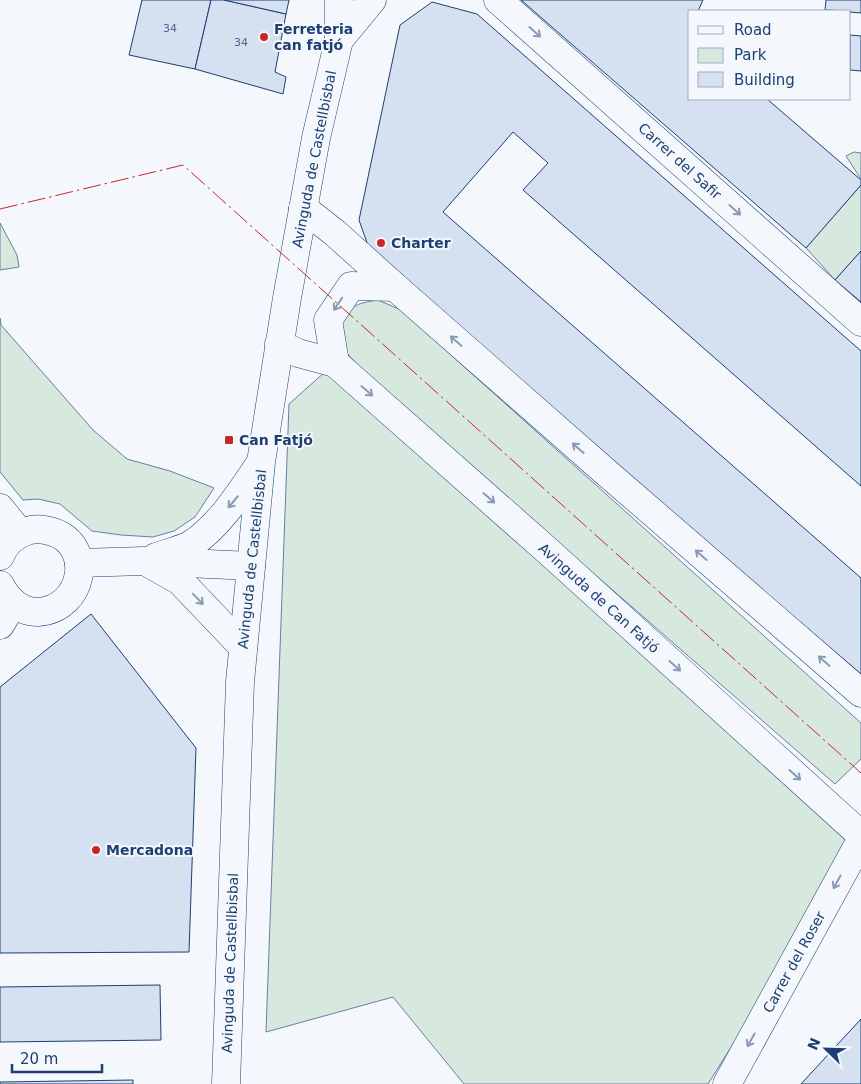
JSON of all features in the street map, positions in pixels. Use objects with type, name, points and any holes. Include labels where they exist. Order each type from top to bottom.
[{"type":"street","name":"Avinguda de Castellbisbal","points":[[226,1084],[240,668],[261,462],[303,208],[316,138],[339,40],[340,0]]},
{"type":"street","name":"Avinguda de Castellbisbal","points":[[339,40],[372,0]]},
{"type":"street","name":"Carrer del Safir","points":[[498,0],[861,322]]},
{"type":"street","points":[[303,208],[335,233],[600,468],[861,693]]},
{"type":"street","points":[[335,363],[328,320],[351,286],[395,287]]},
{"type":"street","name":"Avinguda de Can Fatjó","points":[[280,344],[298,353],[335,363],[549,552],[861,835]]},
{"type":"street","points":[[144,561],[189,545],[210,531],[242,491],[261,462]]},
{"type":"street","points":[[0,508],[20,533]]},
{"type":"street","points":[[0,556],[10,540],[20,533],[32,529],[45,530],[57,533],[67,541],[75,551],[79,563],[76,587],[70,597],[60,606],[36,612],[4,605]]},
{"type":"street","points":[[144,561],[180,581],[243,646]]},
{"type":"street","points":[[79,563],[144,561],[251,566]]},
{"type":"street","name":"Carrer del Roser","points":[[727,1084],[861,840]]},
{"type":"green space","points":[[854,152],[861,153],[861,179],[846,156]]},
{"type":"green space","points":[[861,185],[861,251],[835,280],[806,248]]},
{"type":"green space","points":[[0,223],[17,255],[19,267],[0,270]]},
{"type":"green space","points":[[378,300],[401,310],[861,723],[861,759],[835,784],[373,381],[341,347],[338,324],[355,306]]},
{"type":"green space","points":[[0,318],[1,325],[93,430],[127,459],[170,471],[214,488],[195,517],[174,531],[153,537],[121,535],[92,531],[60,504],[38,499],[23,500],[0,472]]},
{"type":"green space","points":[[335,363],[861,840],[708,1084],[464,1084],[393,997],[266,1032],[289,404]]},
{"type":"building","points":[[142,0],[211,0],[195,69],[129,55]]},
{"type":"building","points":[[211,0],[224,0],[286,14],[275,72],[286,77],[283,94],[195,69]]},
{"type":"building","points":[[224,0],[289,0],[286,14]]},
{"type":"building","points":[[521,0],[703,0],[698,10],[688,10],[688,100],[768,100],[861,180],[861,185],[806,248]]},
{"type":"building","points":[[826,0],[861,0],[861,13],[851,12],[851,10],[825,10]]},
{"type":"building","points":[[432,2],[477,14],[861,351],[861,486],[523,190],[548,163],[513,132],[443,212],[861,578],[861,674],[372,257],[359,220],[400,25]]},
{"type":"building","points":[[851,35],[861,36],[861,71],[851,70]]},
{"type":"building","points":[[861,251],[861,302],[835,280]]},
{"type":"building","name":"Mercadona","points":[[91,614],[196,748],[189,952],[0,953],[0,687]]},
{"type":"building","points":[[160,985],[161,1040],[0,1042],[0,987]]},
{"type":"building","points":[[861,1019],[861,1084],[801,1084]]},
{"type":"building","points":[[133,1080],[133,1084],[0,1084],[0,1082]]},
{"type":"power","points":[[0,209],[183,165],[861,773]]},
{"type":"place","name":"Ferreteria can fatjó","points":[[264,37]]},
{"type":"place","name":"Charter","points":[[381,243]]},
{"type":"place","name":"Can Fatjó","points":[[229,440]]},
{"type":"place","name":"Mercadona","points":[[96,850]]}]
